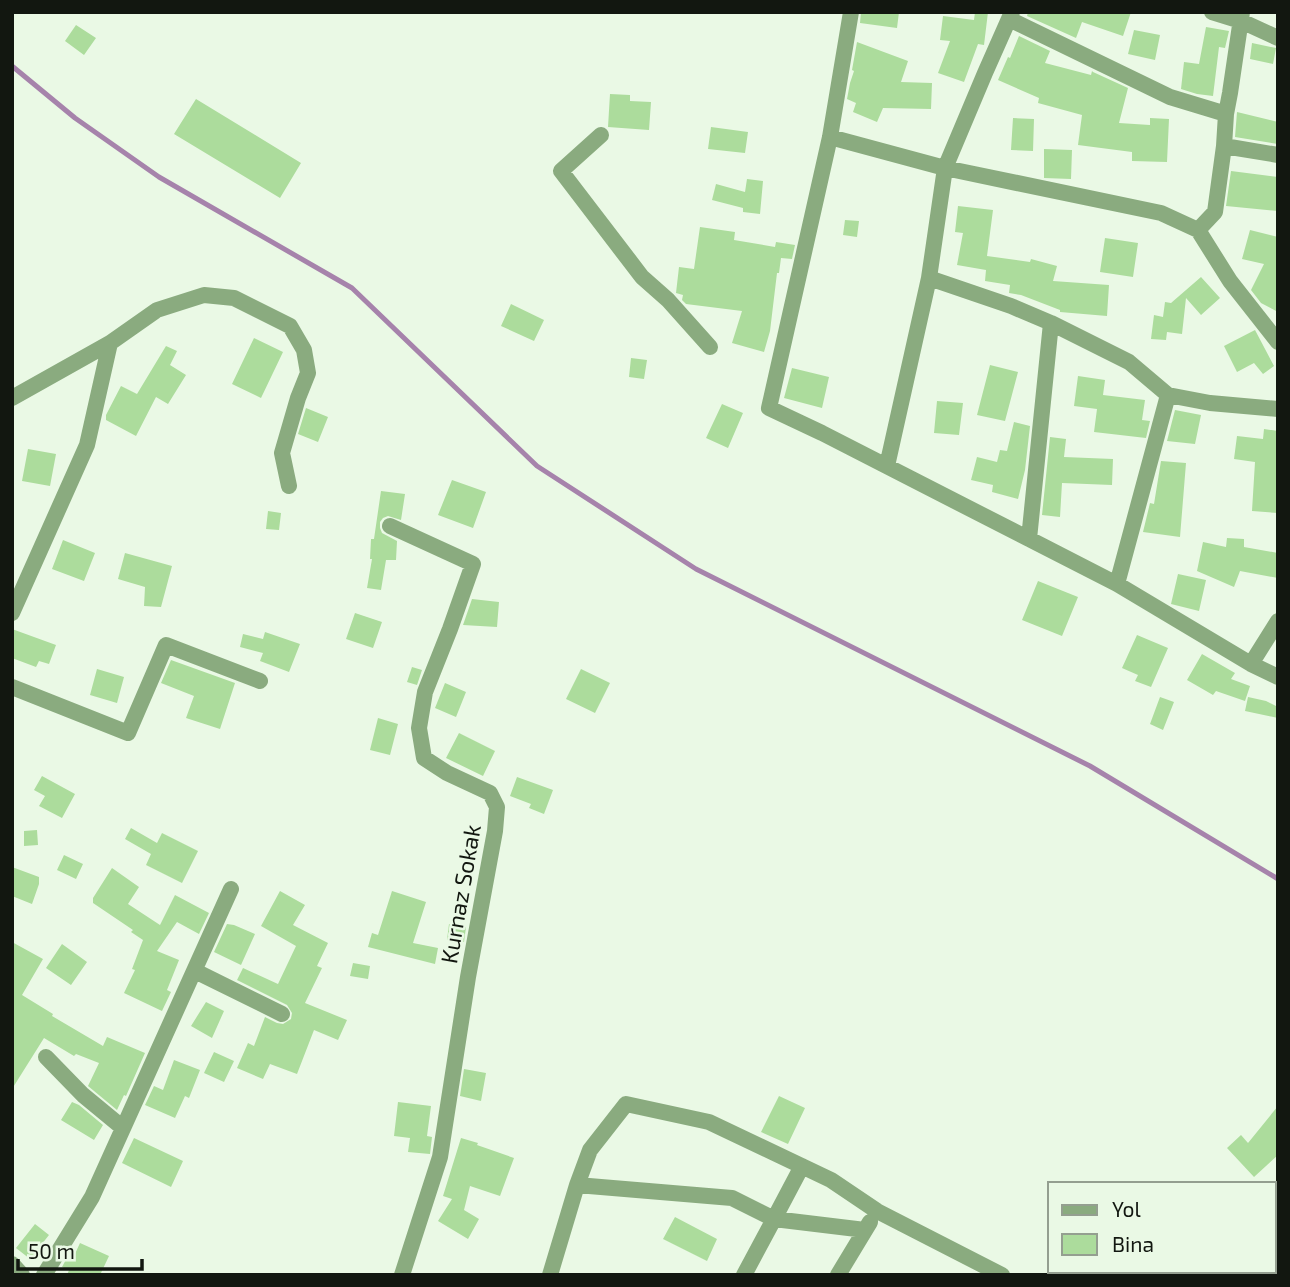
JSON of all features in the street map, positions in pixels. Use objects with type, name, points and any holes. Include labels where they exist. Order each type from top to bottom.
[{"type":"street","points":[[851,12],[830,137],[769,408],[1117,584],[1251,664],[1278,677]]},
{"type":"street","points":[[1212,12],[1242,17],[1278,38]]},
{"type":"street","points":[[887,466],[929,278],[945,169],[1011,15],[1170,97],[1226,114]]},
{"type":"street","points":[[1198,230],[1215,212],[1226,114],[1242,17]]},
{"type":"street","points":[[601,135],[561,171],[642,276],[668,300],[710,347]]},
{"type":"street","points":[[830,137],[945,169],[1161,213],[1198,230],[1230,281],[1278,342]]},
{"type":"street","points":[[1224,146],[1278,155]]},
{"type":"street","points":[[929,278],[1011,306],[1051,323],[1129,362],[1168,395],[1210,403],[1278,409]]},
{"type":"street","points":[[12,398],[110,343],[157,310],[204,295],[234,298],[290,326],[304,350],[308,373],[282,453],[289,486]]},
{"type":"street","points":[[1029,539],[1051,323]]},
{"type":"street","points":[[12,613],[87,445],[110,343]]},
{"type":"street","points":[[1117,584],[1168,395]]},
{"type":"street","name":"Kurnaz Sokak","points":[[390,526],[473,564],[425,692],[419,728],[424,758],[447,773],[490,793],[497,807],[440,1157],[402,1275]]},
{"type":"street","points":[[1251,664],[1278,621]]},
{"type":"street","points":[[12,687],[128,733],[166,645],[260,681]]},
{"type":"street","points":[[44,1275],[92,1197],[231,889]]},
{"type":"street","points":[[195,971],[282,1014]]},
{"type":"street","points":[[46,1057],[83,1095],[123,1128]]},
{"type":"street","points":[[550,1275],[590,1150],[626,1104],[709,1122],[831,1180],[877,1211],[1002,1275]]},
{"type":"street","points":[[744,1275],[802,1166]]},
{"type":"street","points":[[577,1185],[732,1198],[774,1219],[865,1230]]},
{"type":"street","points":[[838,1275],[877,1211]]},
{"type":"building","points":[[861,12],[899,12],[897,28],[860,23]]},
{"type":"building","points":[[975,12],[988,12],[984,45],[978,44],[964,82],[938,73],[950,41],[940,40],[943,16],[974,20]]},
{"type":"building","points":[[1028,12],[1131,12],[1123,36],[1082,22],[1076,38],[1027,16]]},
{"type":"building","points":[[76,25],[96,38],[84,55],[65,41]]},
{"type":"building","points":[[1206,27],[1229,31],[1225,48],[1219,47],[1213,96],[1181,89],[1184,62],[1199,64]]},
{"type":"building","points":[[1134,30],[1160,35],[1155,60],[1128,54]]},
{"type":"building","points":[[1019,36],[1050,51],[1045,63],[1091,75],[1092,71],[1128,88],[1119,123],[1150,125],[1150,118],[1169,119],[1167,162],[1132,161],[1132,152],[1078,145],[1082,115],[1038,103],[1039,98],[998,80]]},
{"type":"building","points":[[857,42],[908,61],[901,82],[932,83],[931,109],[883,108],[877,122],[853,112],[856,103],[847,99]]},
{"type":"building","points":[[1252,43],[1276,48],[1273,64],[1250,59]]},
{"type":"building","points":[[610,94],[630,95],[630,101],[651,102],[649,130],[608,127]]},
{"type":"building","points":[[196,99],[301,163],[280,198],[174,134]]},
{"type":"building","points":[[1237,112],[1278,122],[1278,144],[1235,137]]},
{"type":"building","points":[[1013,118],[1034,119],[1033,151],[1011,150]]},
{"type":"building","points":[[711,127],[748,132],[745,153],[708,149]]},
{"type":"building","points":[[1044,149],[1072,150],[1071,179],[1044,178]]},
{"type":"building","points":[[1231,171],[1278,177],[1278,211],[1226,206]]},
{"type":"building","points":[[747,179],[763,181],[760,214],[743,212],[743,208],[712,200],[716,184],[745,192]]},
{"type":"building","points":[[958,206],[993,210],[987,256],[1030,262],[1031,259],[1057,266],[1053,281],[1109,285],[1107,316],[1060,312],[1021,295],[1009,293],[1010,285],[985,281],[986,270],[957,265],[963,233],[955,232]]},
{"type":"building","points":[[845,220],[859,221],[857,237],[843,235]]},
{"type":"building","points":[[700,227],[735,232],[734,240],[775,247],[776,242],[795,245],[792,259],[781,258],[770,331],[764,352],[732,343],[742,311],[686,304],[682,300],[683,295],[676,293],[679,267],[694,269]]},
{"type":"building","points":[[1250,230],[1278,237],[1278,312],[1261,303],[1251,290],[1264,264],[1242,259]]},
{"type":"building","points":[[1105,238],[1138,243],[1133,277],[1100,272]]},
{"type":"building","points":[[1201,277],[1220,298],[1201,315],[1186,298],[1182,334],[1167,332],[1166,340],[1151,339],[1154,315],[1163,317],[1165,302],[1171,303]]},
{"type":"building","points":[[511,304],[544,320],[534,341],[501,326]]},
{"type":"building","points":[[1255,330],[1274,366],[1263,374],[1254,363],[1237,372],[1224,346]]},
{"type":"building","points":[[254,338],[283,352],[261,398],[232,384]]},
{"type":"building","points":[[166,346],[177,351],[170,365],[186,375],[168,404],[156,397],[136,436],[106,420],[121,386],[137,394]]},
{"type":"building","points":[[631,358],[647,360],[644,379],[629,377]]},
{"type":"building","points":[[990,365],[1018,372],[1005,421],[977,415]]},
{"type":"building","points":[[792,368],[829,377],[822,408],[784,398]]},
{"type":"building","points":[[1078,376],[1105,380],[1103,395],[1145,400],[1142,420],[1150,421],[1146,438],[1094,432],[1097,409],[1074,406]]},
{"type":"building","points":[[937,401],[963,403],[959,435],[934,433]]},
{"type":"building","points":[[722,404],[743,413],[728,448],[706,438]]},
{"type":"building","points":[[306,408],[328,417],[318,442],[298,434]]},
{"type":"building","points":[[1175,410],[1201,415],[1195,444],[1167,441]]},
{"type":"building","points":[[1014,422],[1030,426],[1025,470],[1018,499],[992,492],[993,485],[971,480],[977,457],[997,462],[1000,450],[1007,451]]},
{"type":"building","points":[[1264,429],[1278,431],[1278,513],[1252,511],[1255,462],[1234,459],[1237,436],[1263,439]]},
{"type":"building","points":[[1050,437],[1066,439],[1064,457],[1113,459],[1112,485],[1062,483],[1060,517],[1042,515]]},
{"type":"building","points":[[28,449],[56,454],[50,486],[22,481]]},
{"type":"building","points":[[1161,461],[1186,463],[1180,537],[1143,532],[1150,503],[1154,504]]},
{"type":"building","points":[[452,480],[486,492],[473,528],[438,515]]},
{"type":"building","points":[[381,491],[405,494],[401,520],[388,516],[380,522],[382,533],[397,541],[396,560],[386,560],[381,590],[367,588],[372,559],[371,539],[374,539]]},
{"type":"building","points":[[268,511],[281,513],[279,530],[266,529]]},
{"type":"building","points":[[1227,538],[1244,539],[1244,547],[1278,553],[1278,578],[1240,571],[1234,587],[1197,571],[1203,542],[1226,547]]},
{"type":"building","points":[[63,540],[95,553],[84,581],[52,569]]},
{"type":"building","points":[[125,553],[172,566],[161,607],[144,606],[145,587],[118,579]]},
{"type":"building","points":[[1178,574],[1206,580],[1199,611],[1171,604]]},
{"type":"building","points":[[1038,581],[1078,597],[1062,636],[1022,620]]},
{"type":"building","points":[[472,599],[499,602],[497,627],[463,625]]},
{"type":"building","points":[[355,613],[382,622],[373,648],[346,639]]},
{"type":"building","points":[[12,629],[56,645],[49,664],[39,661],[36,667],[12,658]]},
{"type":"building","points":[[265,632],[300,644],[289,672],[260,661],[263,653],[240,647],[243,634],[263,639]]},
{"type":"building","points":[[1137,635],[1168,648],[1151,687],[1135,681],[1138,675],[1122,668]]},
{"type":"building","points":[[1202,654],[1235,673],[1231,679],[1250,686],[1245,701],[1216,691],[1213,695],[1187,680]]},
{"type":"building","points":[[171,660],[235,683],[220,729],[186,718],[194,696],[161,683]]},
{"type":"building","points":[[412,667],[422,670],[417,685],[407,682]]},
{"type":"building","points":[[97,669],[124,677],[117,703],[90,695]]},
{"type":"building","points":[[581,669],[610,683],[595,713],[566,699]]},
{"type":"building","points":[[445,683],[466,692],[456,717],[435,708]]},
{"type":"building","points":[[1160,697],[1174,702],[1163,730],[1150,724]]},
{"type":"building","points":[[1248,697],[1278,707],[1278,718],[1245,711]]},
{"type":"building","points":[[378,718],[398,724],[390,755],[370,750]]},
{"type":"building","points":[[459,733],[495,751],[483,776],[446,758]]},
{"type":"building","points":[[42,776],[75,794],[62,818],[39,806],[45,796],[34,790]]},
{"type":"building","points":[[517,777],[553,790],[544,814],[529,808],[531,804],[510,796]]},
{"type":"building","points":[[131,828],[157,843],[162,833],[198,851],[182,883],[146,865],[151,854],[125,839]]},
{"type":"building","points":[[37,830],[38,845],[24,846],[24,831]]},
{"type":"building","points":[[64,855],[83,864],[76,879],[57,870]]},
{"type":"building","points":[[12,867],[39,877],[32,904],[12,896]]},
{"type":"building","points":[[112,868],[139,887],[128,904],[160,925],[175,895],[209,913],[199,934],[177,922],[157,951],[179,960],[167,990],[171,992],[162,1011],[124,993],[135,970],[132,969],[143,940],[93,903],[93,898]]},
{"type":"building","points":[[280,891],[305,905],[293,925],[328,943],[317,966],[322,968],[305,1003],[347,1020],[338,1040],[314,1030],[297,1074],[270,1064],[263,1079],[237,1068],[248,1043],[254,1046],[265,1017],[283,1024],[291,1019],[292,1013],[287,1005],[237,980],[243,968],[278,984],[296,946],[261,926]]},
{"type":"building","points":[[392,891],[426,902],[413,943],[438,948],[435,964],[368,947],[372,933],[378,935]]},
{"type":"building","points":[[227,924],[255,934],[241,965],[214,952]]},
{"type":"building","points":[[449,924],[466,927],[464,942],[447,940]]},
{"type":"building","points":[[12,942],[43,959],[22,995],[103,1046],[107,1037],[145,1053],[117,1110],[88,1086],[99,1063],[76,1054],[74,1056],[44,1038],[12,1089]]},
{"type":"building","points":[[62,944],[87,962],[71,985],[46,968]]},
{"type":"building","points":[[353,963],[370,966],[368,979],[350,976]]},
{"type":"building","points":[[206,1002],[224,1011],[212,1038],[191,1026]]},
{"type":"building","points":[[214,1052],[234,1061],[224,1082],[204,1073]]},
{"type":"building","points":[[174,1060],[200,1070],[189,1098],[185,1096],[175,1118],[145,1105],[154,1086],[163,1090]]},
{"type":"building","points":[[464,1069],[486,1073],[481,1101],[460,1096]]},
{"type":"building","points":[[779,1096],[805,1108],[788,1144],[761,1132]]},
{"type":"building","points":[[72,1102],[103,1125],[94,1140],[61,1120]]},
{"type":"building","points":[[398,1102],[431,1106],[427,1136],[432,1137],[430,1154],[408,1152],[410,1138],[394,1136]]},
{"type":"building","points":[[1278,1106],[1278,1155],[1254,1177],[1227,1148],[1241,1135],[1248,1143]]},
{"type":"building","points":[[134,1138],[183,1161],[171,1187],[122,1163]]},
{"type":"building","points":[[461,1138],[514,1158],[500,1196],[470,1186],[464,1210],[479,1219],[468,1239],[438,1221],[452,1199],[443,1196]]},
{"type":"building","points":[[675,1217],[717,1239],[707,1261],[663,1239]]},
{"type":"building","points":[[35,1224],[49,1235],[30,1259],[16,1248]]},
{"type":"building","points":[[80,1243],[109,1256],[100,1275],[67,1275],[69,1270],[62,1267],[69,1254],[74,1256]]},
{"type":"waterway","points":[[12,66],[75,118],[159,177],[352,288],[537,466],[696,569],[1090,766],[1278,879]]}]
